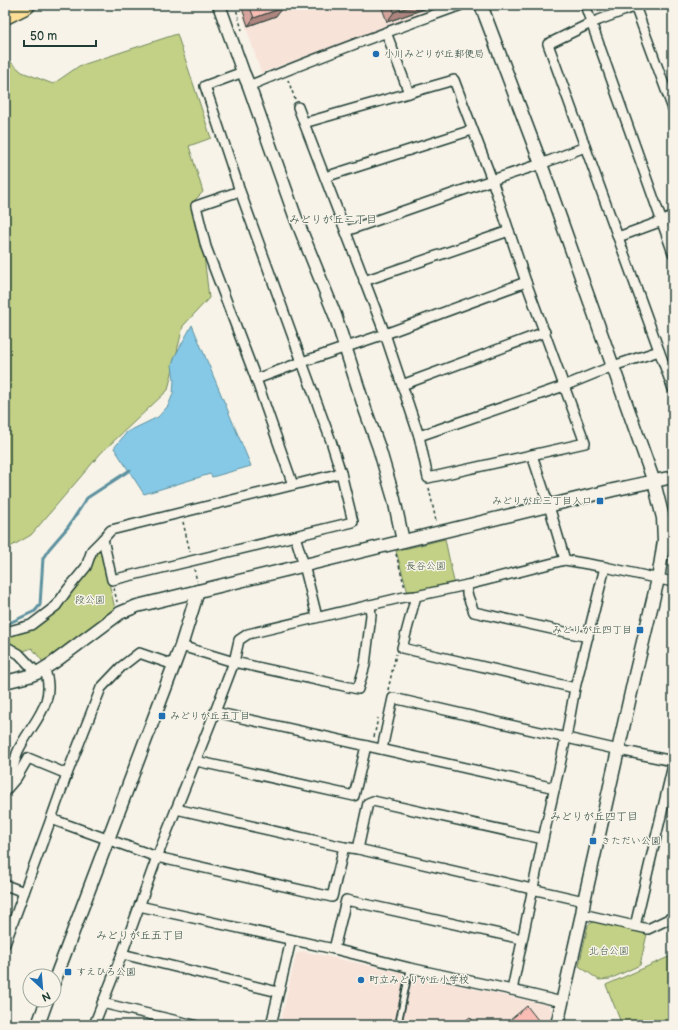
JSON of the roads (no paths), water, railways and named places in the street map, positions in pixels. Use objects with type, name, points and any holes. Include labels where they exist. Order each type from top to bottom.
[{"type":"highway","points":[[5,16],[27,5]]},
{"type":"street","points":[[219,5],[295,216],[325,288],[346,347],[379,448],[394,500],[403,541]]},
{"type":"street","points":[[249,86],[386,32],[461,5]]},
{"type":"street","points":[[481,5],[541,164],[613,366],[654,482],[663,518],[664,540],[658,579],[618,750],[557,1025]]},
{"type":"street","points":[[585,5],[673,253]]},
{"type":"street","points":[[673,109],[637,6],[591,23],[548,44],[673,389]]},
{"type":"street","points":[[386,32],[410,93]]},
{"type":"street","points":[[103,539],[112,580],[353,522],[341,473],[331,441],[240,191],[205,86],[243,72]]},
{"type":"street","points":[[298,107],[304,123],[346,231],[364,281],[385,334],[419,436],[428,478],[585,443],[526,282],[492,180],[454,80],[304,123]]},
{"type":"street","points":[[325,177],[472,130]]},
{"type":"street","points":[[346,231],[541,164],[585,147]]},
{"type":"street","points":[[240,191],[196,206],[206,247],[256,379],[293,485]]},
{"type":"street","points":[[618,237],[673,217]]},
{"type":"street","points":[[364,281],[509,231]]},
{"type":"street","points":[[256,379],[385,334],[526,282]]},
{"type":"street","points":[[402,385],[545,332]]},
{"type":"street","points":[[419,436],[564,386],[613,366],[659,351]]},
{"type":"street","points":[[532,455],[565,560]]},
{"type":"street","points":[[5,633],[31,625],[56,606],[86,567],[92,550],[111,530],[341,473]]},
{"type":"street","points":[[5,682],[29,676],[53,663],[120,613],[137,606],[198,587],[304,565],[613,490],[673,478]]},
{"type":"street","points":[[295,536],[317,617]]},
{"type":"street","points":[[94,1025],[122,954],[157,857],[234,662],[239,640],[248,634],[317,617],[370,604],[467,585],[565,560],[606,567],[673,582]]},
{"type":"street","points":[[512,990],[543,839],[566,738],[575,688],[606,567]]},
{"type":"street","points":[[467,585],[467,594],[474,612],[588,637]]},
{"type":"street","points":[[59,968],[181,646],[198,587]]},
{"type":"street","points":[[416,596],[402,648],[575,688]]},
{"type":"street","points":[[181,646],[234,662],[358,689],[365,665],[371,615],[370,604]]},
{"type":"street","points":[[5,646],[41,670],[48,677],[49,684],[44,708],[19,750],[11,772],[5,779]]},
{"type":"street","points":[[5,944],[52,819],[67,774],[101,688],[121,667],[139,653],[174,665]]},
{"type":"street","points":[[382,749],[393,698],[618,750],[673,761]]},
{"type":"street","points":[[215,712],[555,788]]},
{"type":"street","points":[[196,761],[354,796],[366,746]]},
{"type":"street","points":[[5,792],[17,777],[28,758],[67,774]]},
{"type":"street","points":[[635,926],[673,765]]},
{"type":"street","points":[[358,849],[368,803],[373,800],[543,839]]},
{"type":"street","points":[[176,809],[584,901]]},
{"type":"street","points":[[52,819],[157,857],[332,897],[344,846]]},
{"type":"street","points":[[5,885],[24,892]]},
{"type":"street","points":[[334,949],[346,900],[522,939]]},
{"type":"street","points":[[139,906],[334,949],[410,968],[562,1002]]},
{"type":"street","points":[[582,914],[648,929],[673,916]]},
{"type":"street","points":[[271,1025],[291,940]]},
{"type":"street","points":[[122,954],[278,992]]},
{"type":"street","points":[[102,1003],[194,1025]]},
{"type":"street","points":[[38,1025],[44,1008]]},
{"type":"lane","points":[[398,1025],[410,968]]},
{"type":"water","points":[[192,325],[251,466],[212,477],[210,474],[144,494],[114,448],[127,432],[158,417],[168,406],[173,394],[174,380],[172,365],[175,356]]},
{"type":"waterway","points":[[5,625],[35,611],[40,605],[43,558],[68,527],[87,498],[130,470]]},
{"type":"place","name":"小川みどりが丘郵便局","points":[[376,54]]},
{"type":"place","name":"みどりが丘三丁目入口","points":[[600,501]]},
{"type":"place","name":"みどりが丘四丁目","points":[[640,630]]},
{"type":"place","name":"みどりが丘五丁目","points":[[162,716]]},
{"type":"place","name":"きただい公園","points":[[593,841]]},
{"type":"place","name":"すえひろ公園","points":[[68,972]]},
{"type":"place","name":"町立みどりが丘小学校","points":[[361,980]]},
{"type":"district","name":"みどりが丘二丁目","points":[[333,219]]},
{"type":"district","name":"みどりが丘四丁目","points":[[594,816]]},
{"type":"district","name":"みどりが丘五丁目","points":[[140,935]]},
{"type":"park label","name":"長谷公園","points":[[426,566]]},
{"type":"park label","name":"段公園","points":[[90,600]]},
{"type":"park label","name":"北台公園","points":[[609,951]]}]
